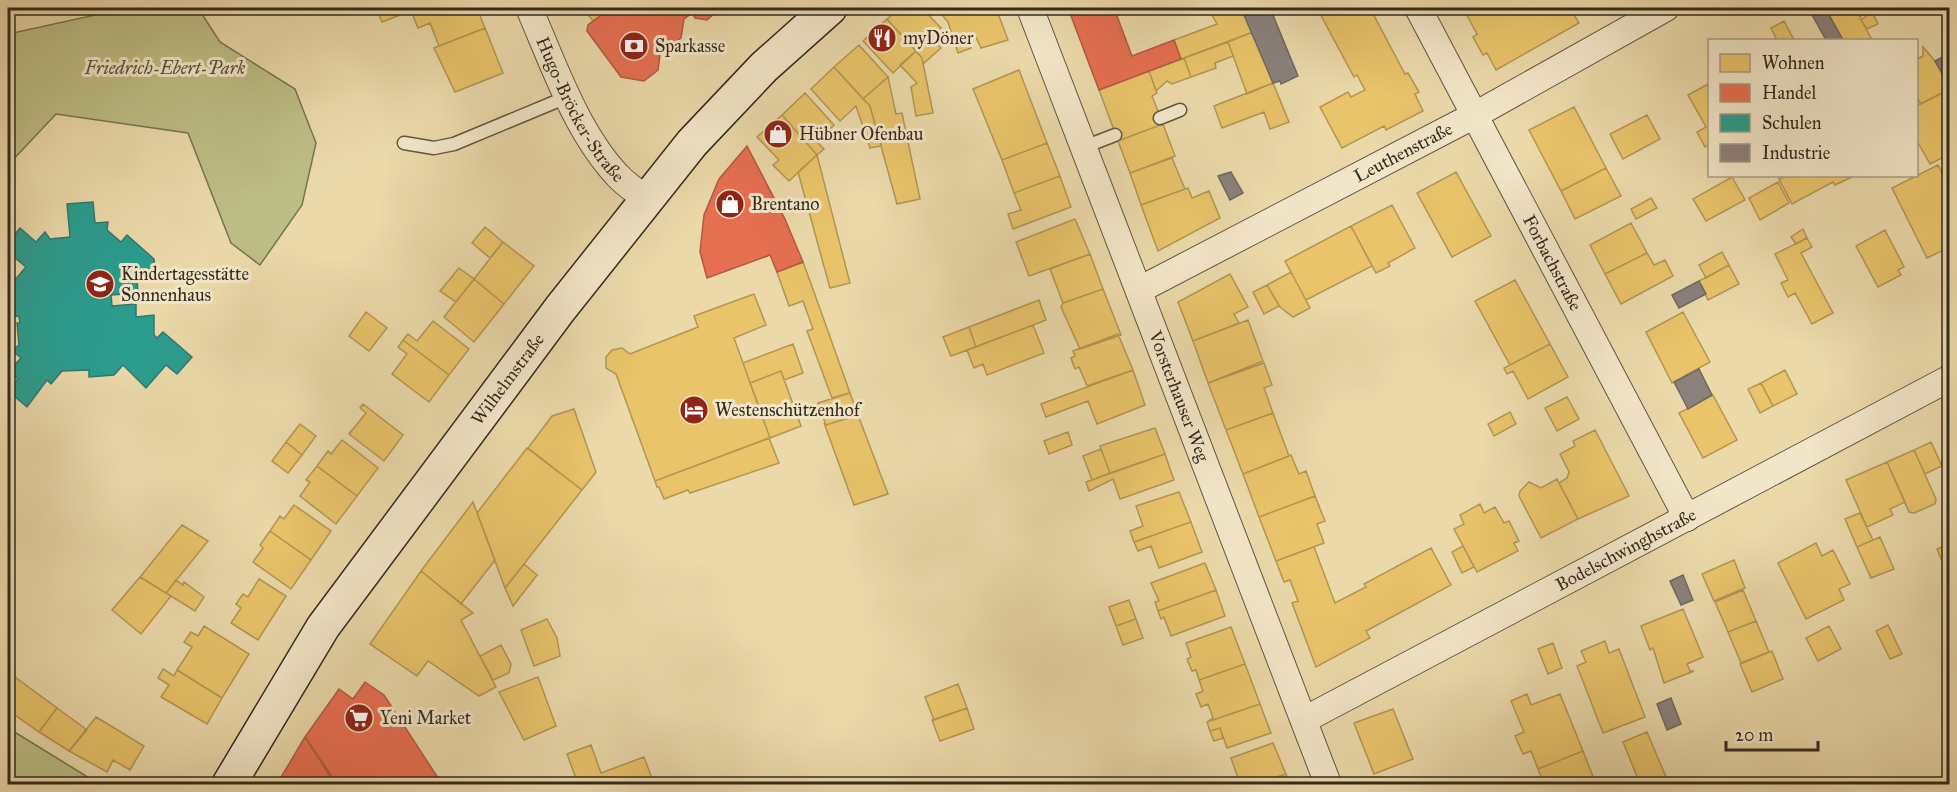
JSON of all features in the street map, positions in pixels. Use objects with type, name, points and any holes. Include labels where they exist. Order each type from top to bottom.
[{"type":"main road","name":"Wilhelmstraße","points":[[229,784],[323,627],[497,392],[646,199],[698,137],[764,67],[830,8]]},
{"type":"street","name":"Hugo-Bröcker-Straße","points":[[529,8],[567,97],[604,160],[618,177],[646,199]]},
{"type":"street","name":"Vorsterhauser Weg","points":[[1030,8],[1328,784]]},
{"type":"street","name":"Forbachstraße","points":[[1418,8],[1687,518]]},
{"type":"street","name":"Leuthenstraße","points":[[1139,290],[1475,115],[1666,8]]},
{"type":"street","name":"Bodelschwinghstraße","points":[[1304,720],[1950,378]]},
{"type":"lane","points":[[404,143],[434,148],[454,144],[567,97]]},
{"type":"lane","points":[[1160,118],[1180,110]]},
{"type":"lane","points":[[1084,147],[1115,135]]},
{"type":"green space","name":"Friedrich-Ebert-Park","points":[[127,8],[198,8],[220,42],[295,89],[316,143],[302,205],[260,265],[231,243],[188,133],[56,114],[8,165],[8,34]]},
{"type":"green space","points":[[8,728],[99,784],[8,784]]},
{"type":"building: Wohnen","points":[[376,8],[397,8],[400,15],[382,22]]},
{"type":"building: Wohnen","points":[[419,8],[477,8],[485,28],[439,46],[430,23],[418,28],[411,11]]},
{"type":"building: Wohnen","points":[[583,8],[611,8],[593,21]]},
{"type":"building: Wohnen","points":[[900,8],[922,8],[941,28],[931,37],[941,48],[923,64],[922,58],[887,19]]},
{"type":"building: Wohnen","points":[[928,8],[996,8],[1008,40],[981,48],[975,35],[967,38],[971,48],[958,53],[948,22],[937,9],[933,13]]},
{"type":"building: Wohnen","points":[[1208,8],[1241,8],[1253,32],[1181,59],[1174,40],[1217,24]]},
{"type":"building: Wohnen","points":[[1317,8],[1370,8],[1405,74],[1408,73],[1419,92],[1415,94],[1423,111],[1386,130],[1384,126],[1342,148],[1320,107],[1348,92],[1351,97],[1365,90],[1357,75],[1354,77]]},
{"type":"building: Wohnen","points":[[1463,8],[1515,8],[1516,10],[1521,8],[1570,8],[1579,23],[1496,70],[1487,53],[1483,55],[1473,37],[1477,34]]},
{"type":"building: Wohnen","points":[[1591,8],[1607,8],[1595,15]]},
{"type":"building: Wohnen","points":[[1855,8],[1871,39],[1842,39],[1826,9]]},
{"type":"building: Wohnen","points":[[1855,8],[1869,8],[1870,10],[1860,17]]},
{"type":"building: Wohnen","points":[[1872,12],[1878,24],[1867,29],[1861,20]]},
{"type":"building: Wohnen","points":[[887,19],[916,51],[893,73],[863,41]]},
{"type":"building: Wohnen","points":[[1784,21],[1793,39],[1774,39],[1776,38],[1771,28]]},
{"type":"building: Wohnen","points":[[485,28],[503,73],[455,92],[434,48]]},
{"type":"building: Wohnen","points":[[1253,32],[1273,83],[1247,94],[1228,42]]},
{"type":"building: Wohnen","points":[[1228,42],[1233,56],[1215,63],[1216,68],[1191,77],[1184,58]]},
{"type":"building: Wohnen","points":[[859,45],[888,77],[863,99],[834,67]]},
{"type":"building: Wohnen","points":[[1923,47],[1935,61],[1950,89],[1921,104],[1918,99],[1918,59],[1923,56]]},
{"type":"building: Wohnen","points":[[916,51],[922,58],[933,113],[916,116],[911,87],[917,83],[900,65]]},
{"type":"building: Wohnen","points":[[1184,58],[1191,77],[1172,84],[1167,81],[1156,91],[1149,71]]},
{"type":"building: Wohnen","points":[[834,67],[870,106],[881,146],[870,148],[856,106],[840,121],[811,89]]},
{"type":"building: Wohnen","points":[[1019,70],[1047,143],[1002,160],[973,89]]},
{"type":"building: Wohnen","points":[[1149,71],[1157,93],[1152,96],[1163,124],[1118,141],[1099,90]]},
{"type":"building: Wohnen","points":[[888,77],[896,114],[902,113],[920,199],[897,204],[870,106],[863,99]]},
{"type":"building: Wohnen","points":[[1273,83],[1289,122],[1270,129],[1264,112],[1222,128],[1214,106]]},
{"type":"building: Wohnen","points":[[1708,84],[1708,145],[1705,147],[1697,132],[1706,127],[1688,95]]},
{"type":"building: Wohnen","points":[[1950,89],[1950,123],[1946,125],[1950,131],[1950,145],[1946,147],[1950,154],[1930,164],[1918,143],[1918,105]]},
{"type":"building: Wohnen","points":[[805,93],[834,125],[817,142],[824,149],[817,155],[782,115]]},
{"type":"building: Wohnen","points":[[1574,107],[1606,168],[1561,191],[1529,130]]},
{"type":"building: Wohnen","points":[[782,115],[817,155],[789,181],[773,165],[779,160],[757,137]]},
{"type":"building: Wohnen","points":[[1647,115],[1660,139],[1623,159],[1610,134]]},
{"type":"building: Wohnen","points":[[1163,124],[1175,156],[1130,173],[1118,141]]},
{"type":"building: Wohnen","points":[[1047,143],[1060,176],[1014,193],[1002,160]]},
{"type":"building: Wohnen","points":[[817,155],[850,283],[830,288],[798,172]]},
{"type":"building: Wohnen","points":[[1172,158],[1185,189],[1141,205],[1130,173]]},
{"type":"building: Wohnen","points":[[1938,165],[1950,189],[1950,247],[1927,258],[1892,188]]},
{"type":"building: Wohnen","points":[[1606,168],[1621,196],[1575,219],[1561,191]]},
{"type":"building: Wohnen","points":[[1456,172],[1491,236],[1452,257],[1417,193]]},
{"type":"building: Wohnen","points":[[1060,176],[1071,207],[1013,229],[1008,214],[1021,210],[1014,193]]},
{"type":"building: Wohnen","points":[[1732,177],[1745,200],[1706,221],[1693,199]]},
{"type":"building: Wohnen","points":[[1784,177],[1852,177],[1835,185],[1833,182],[1792,204],[1779,179]]},
{"type":"building: Wohnen","points":[[1778,182],[1789,203],[1760,220],[1749,198]]},
{"type":"building: Wohnen","points":[[1188,188],[1192,198],[1209,191],[1220,218],[1158,251],[1141,205]]},
{"type":"building: Wohnen","points":[[1651,198],[1657,208],[1636,219],[1631,209]]},
{"type":"building: Wohnen","points":[[1392,205],[1415,248],[1388,263],[1390,266],[1376,273],[1351,226]]},
{"type":"building: Wohnen","points":[[1075,219],[1090,254],[1029,276],[1016,242]]},
{"type":"building: Wohnen","points":[[1631,223],[1647,253],[1605,274],[1590,245]]},
{"type":"building: Wohnen","points":[[1351,226],[1372,266],[1306,300],[1285,261]]},
{"type":"building: Wohnen","points":[[485,227],[503,242],[490,258],[472,243]]},
{"type":"building: Wohnen","points":[[1803,229],[1807,238],[1796,244],[1791,237]]},
{"type":"building: Wohnen","points":[[1885,230],[1904,267],[1898,270],[1901,275],[1878,287],[1856,246]]},
{"type":"building: Wohnen","points":[[1807,238],[1812,247],[1801,253],[1833,313],[1812,324],[1795,293],[1788,297],[1781,283],[1788,280],[1775,254]]},
{"type":"building: Wohnen","points":[[503,242],[534,266],[504,304],[474,279]]},
{"type":"building: Wohnen","points":[[1722,252],[1729,265],[1706,278],[1699,265]]},
{"type":"building: Wohnen","points":[[1647,253],[1654,265],[1665,260],[1673,276],[1621,304],[1605,274]]},
{"type":"building: Wohnen","points":[[1090,254],[1103,289],[1063,303],[1050,269]]},
{"type":"building: Wohnen","points":[[803,262],[850,393],[832,398],[807,331],[813,329],[803,301],[789,306],[777,272]]},
{"type":"building: Wohnen","points":[[1729,265],[1739,284],[1708,300],[1699,281]]},
{"type":"building: Wohnen","points":[[459,268],[474,279],[456,302],[440,291]]},
{"type":"building: Wohnen","points":[[1291,272],[1310,308],[1293,317],[1280,307],[1267,285]]},
{"type":"building: Wohnen","points":[[1230,274],[1248,307],[1234,314],[1239,323],[1193,341],[1178,302]]},
{"type":"building: Wohnen","points":[[474,279],[504,304],[474,342],[444,317]]},
{"type":"building: Wohnen","points":[[1515,280],[1550,344],[1510,365],[1475,301]]},
{"type":"building: Wohnen","points":[[1267,285],[1279,306],[1264,314],[1253,292]]},
{"type":"building: Wohnen","points":[[1103,289],[1121,335],[1080,349],[1061,307],[1063,303]]},
{"type":"building: Wohnen","name":"Westenschützenhof","points":[[754,294],[766,325],[734,338],[770,438],[655,481],[616,374],[606,368],[606,357],[612,350],[622,348],[630,354],[698,327],[694,316]]},
{"type":"building: Wohnen","points":[[1039,300],[1046,320],[976,347],[969,327]]},
{"type":"building: Wohnen","points":[[366,312],[387,328],[369,351],[349,336]]},
{"type":"building: Wohnen","points":[[1683,312],[1710,362],[1672,383],[1646,332]]},
{"type":"building: Wohnen","points":[[1248,320],[1263,361],[1208,383],[1193,341]]},
{"type":"building: Wohnen","points":[[433,321],[469,349],[449,375],[403,340],[408,334],[417,341]]},
{"type":"building: Wohnen","points":[[1033,325],[1044,353],[987,375],[983,364],[974,368],[967,350]]},
{"type":"building: Wohnen","points":[[969,327],[976,347],[951,356],[943,337]]},
{"type":"building: Wohnen","points":[[1118,334],[1133,370],[1087,386],[1079,367],[1075,369],[1071,358],[1075,356],[1073,351]]},
{"type":"building: Wohnen","points":[[403,340],[449,375],[429,402],[392,374],[407,354],[398,347]]},
{"type":"building: Wohnen","points":[[793,344],[803,373],[784,380],[781,371],[750,383],[743,363]]},
{"type":"building: Wohnen","points":[[1550,344],[1568,377],[1528,399],[1513,371],[1507,374],[1504,368]]},
{"type":"building: Wohnen","points":[[1264,363],[1272,385],[1264,388],[1273,413],[1226,430],[1208,383]]},
{"type":"building: Wohnen","points":[[1133,370],[1145,405],[1097,424],[1088,401],[1046,417],[1041,404]]},
{"type":"building: Wohnen","points":[[1785,370],[1797,394],[1773,406],[1761,383]]},
{"type":"building: Wohnen","points":[[781,371],[801,426],[770,438],[750,383]]},
{"type":"building: Wohnen","points":[[1761,383],[1773,406],[1760,413],[1748,389]]},
{"type":"building: Wohnen","points":[[850,393],[858,415],[826,425],[818,403]]},
{"type":"building: Wohnen","points":[[1713,395],[1737,440],[1703,458],[1679,413]]},
{"type":"building: Wohnen","points":[[1567,397],[1579,419],[1557,431],[1545,408]]},
{"type":"building: Wohnen","points":[[363,404],[403,435],[384,461],[349,434],[366,413],[360,408]]},
{"type":"building: Wohnen","points":[[574,409],[596,472],[582,490],[528,448],[552,416]]},
{"type":"building: Wohnen","points":[[1510,412],[1516,424],[1494,436],[1488,424]]},
{"type":"building: Wohnen","points":[[1273,413],[1289,456],[1243,474],[1226,430]]},
{"type":"building: Wohnen","points":[[858,415],[888,494],[854,505],[824,423],[826,425]]},
{"type":"building: Wohnen","points":[[300,424],[316,436],[302,455],[286,442]]},
{"type":"building: Wohnen","points":[[1155,428],[1165,454],[1110,473],[1100,446]]},
{"type":"building: Wohnen","points":[[1595,430],[1629,496],[1578,519],[1559,483],[1567,478],[1569,472],[1560,454],[1575,446],[1573,441]]},
{"type":"building: Wohnen","points":[[1068,432],[1072,445],[1049,454],[1044,441]]},
{"type":"building: Wohnen","points":[[769,438],[779,463],[690,493],[688,490],[664,499],[657,487],[655,481]]},
{"type":"building: Wohnen","points":[[342,440],[378,468],[357,496],[317,466],[328,451],[331,454]]},
{"type":"building: Wohnen","points":[[286,442],[302,455],[288,473],[272,461]]},
{"type":"building: Wohnen","points":[[1931,442],[1942,466],[1925,474],[1914,450]]},
{"type":"building: Wohnen","points":[[527,448],[582,490],[505,588],[477,513]]},
{"type":"building: Wohnen","points":[[1101,449],[1110,473],[1092,480],[1083,456]]},
{"type":"building: Wohnen","points":[[1914,450],[1936,499],[1935,504],[1914,513],[1909,512],[1887,462]]},
{"type":"building: Wohnen","points":[[1165,454],[1174,480],[1120,499],[1113,479],[1089,491],[1086,482]]},
{"type":"building: Wohnen","points":[[1291,455],[1299,474],[1306,471],[1315,496],[1259,517],[1243,474]]},
{"type":"building: Wohnen","points":[[1887,462],[1905,502],[1890,509],[1893,515],[1867,527],[1846,480]]},
{"type":"building: Wohnen","points":[[317,466],[357,496],[336,524],[300,496],[310,482],[306,480]]},
{"type":"building: Wohnen","points":[[1557,479],[1578,519],[1541,538],[1519,496],[1520,491],[1529,482],[1541,488]]},
{"type":"building: Wohnen","points":[[1179,492],[1191,522],[1134,542],[1130,531],[1143,526],[1136,506]]},
{"type":"building: Wohnen","points":[[1315,496],[1325,521],[1317,524],[1324,543],[1276,561],[1259,517]]},
{"type":"building: Wohnen","points":[[473,502],[495,560],[461,604],[421,571]]},
{"type":"building: Wohnen","points":[[1480,504],[1484,513],[1495,507],[1504,523],[1509,521],[1519,541],[1514,543],[1518,551],[1477,572],[1454,529],[1464,524],[1460,515]]},
{"type":"building: Wohnen","points":[[294,505],[331,531],[311,560],[270,531],[280,516],[284,519]]},
{"type":"building: Wohnen","points":[[1860,513],[1873,540],[1857,547],[1845,519]]},
{"type":"building: Wohnen","points":[[1191,522],[1202,552],[1159,568],[1151,546],[1138,551],[1134,542]]},
{"type":"building: Wohnen","points":[[182,525],[208,541],[166,593],[140,577]]},
{"type":"building: Wohnen","points":[[270,531],[311,560],[291,589],[253,562],[263,548],[260,545]]},
{"type":"building: Wohnen","points":[[1880,537],[1894,569],[1871,578],[1857,547]]},
{"type":"building: Wohnen","points":[[1816,543],[1822,556],[1833,550],[1850,584],[1839,589],[1844,600],[1806,619],[1778,563]]},
{"type":"building: Wohnen","points":[[1950,544],[1950,557],[1942,561],[1937,549]]},
{"type":"building: Wohnen","points":[[1463,546],[1474,567],[1462,573],[1452,552]]},
{"type":"building: Wohnen","points":[[1314,547],[1335,603],[1366,587],[1364,584],[1431,548],[1451,585],[1366,631],[1370,638],[1316,667],[1292,603],[1298,601],[1290,580],[1284,582],[1276,561]]},
{"type":"building: Wohnen","points":[[1950,557],[1950,577],[1942,561]]},
{"type":"building: Wohnen","points":[[1734,560],[1745,588],[1714,601],[1702,574]]},
{"type":"building: Wohnen","points":[[1205,563],[1216,590],[1158,611],[1155,602],[1159,601],[1151,583]]},
{"type":"building: Wohnen","points":[[524,564],[537,575],[513,606],[505,588]]},
{"type":"building: Wohnen","points":[[421,571],[473,613],[461,620],[496,687],[479,696],[428,661],[417,676],[370,644]]},
{"type":"building: Wohnen","points":[[140,577],[171,596],[141,634],[112,610]]},
{"type":"building: Wohnen","points":[[259,579],[286,596],[258,640],[231,623],[241,608],[236,604],[243,594],[248,597]]},
{"type":"building: Wohnen","points":[[176,580],[183,585],[184,582],[204,597],[195,611],[166,593]]},
{"type":"building: Wohnen","points":[[1216,590],[1225,616],[1171,636],[1164,617],[1161,619],[1158,611]]},
{"type":"building: Wohnen","points":[[1743,590],[1756,621],[1728,632],[1715,602]]},
{"type":"building: Wohnen","points":[[1129,600],[1136,619],[1116,626],[1109,607]]},
{"type":"building: Wohnen","points":[[1683,609],[1703,657],[1687,664],[1690,671],[1694,671],[1664,683],[1653,648],[1650,650],[1641,626]]},
{"type":"building: Wohnen","points":[[547,619],[557,638],[560,656],[534,666],[521,630]]},
{"type":"building: Wohnen","points":[[1136,619],[1143,638],[1123,645],[1116,626]]},
{"type":"building: Wohnen","points":[[1756,621],[1769,652],[1741,663],[1728,632]]},
{"type":"building: Wohnen","points":[[1888,625],[1902,654],[1890,659],[1876,631]]},
{"type":"building: Wohnen","points":[[204,626],[249,654],[222,698],[177,670],[192,647],[184,642],[191,632],[198,636]]},
{"type":"building: Wohnen","points":[[1829,626],[1841,649],[1818,661],[1806,638]]},
{"type":"building: Wohnen","points":[[1231,627],[1245,664],[1199,680],[1196,670],[1192,671],[1187,659],[1191,657],[1186,643]]},
{"type":"building: Wohnen","points":[[1605,641],[1609,653],[1619,649],[1645,717],[1603,733],[1577,666],[1586,662],[1581,651]]},
{"type":"building: Wohnen","points":[[1553,643],[1562,668],[1548,674],[1538,649]]},
{"type":"building: Wohnen","points":[[501,645],[511,664],[509,673],[493,680],[480,656]]},
{"type":"building: Wohnen","points":[[1772,651],[1783,679],[1752,692],[1740,664]]},
{"type":"building: Wohnen","points":[[1245,664],[1260,704],[1207,722],[1213,718],[1208,704],[1201,707],[1196,694],[1203,691],[1199,680]]},
{"type":"building: Wohnen","points":[[163,669],[174,676],[177,670],[222,698],[207,724],[161,697],[169,685],[158,678]]},
{"type":"building: Wohnen","points":[[8,672],[57,708],[39,732],[8,710]]},
{"type":"building: Wohnen","points":[[538,677],[556,726],[524,740],[499,692]]},
{"type":"building: Wohnen","points":[[958,684],[967,708],[934,720],[925,697]]},
{"type":"building: Wohnen","points":[[1527,694],[1531,705],[1560,694],[1583,751],[1538,769],[1531,751],[1523,754],[1515,736],[1524,732],[1511,701]]},
{"type":"building: Wohnen","points":[[1260,704],[1271,733],[1227,748],[1220,728],[1210,731],[1207,722]]},
{"type":"building: Wohnen","points":[[57,708],[87,730],[69,751],[39,732]]},
{"type":"building: Wohnen","points":[[967,708],[974,729],[940,741],[932,720]]},
{"type":"building: Wohnen","points":[[1393,709],[1413,759],[1374,774],[1354,723]]},
{"type":"building: Wohnen","points":[[96,717],[144,746],[130,770],[113,760],[107,772],[69,751]]},
{"type":"building: Wohnen","points":[[1220,728],[1223,738],[1214,741],[1210,731]]},
{"type":"building: Wohnen","points":[[1647,732],[1669,784],[1640,784],[1623,742]]},
{"type":"building: Wohnen","points":[[1273,743],[1286,774],[1256,784],[1230,784],[1229,781],[1238,778],[1231,758]]},
{"type":"building: Wohnen","points":[[591,745],[601,773],[644,757],[654,784],[578,784],[567,754]]},
{"type":"building: Wohnen","points":[[1583,751],[1594,779],[1579,784],[1544,784],[1538,769]]},
{"type":"building: Wohnen","points":[[1286,774],[1290,784],[1256,784]]},
{"type":"building: Handel","name":"Sparkasse","points":[[611,8],[717,8],[707,20],[695,18],[692,13],[684,19],[681,38],[660,54],[658,70],[644,81],[621,77],[587,31],[588,25]]},
{"type":"building: Handel","points":[[1068,8],[1114,8],[1132,56],[1174,40],[1181,59],[1099,90]]},
{"type":"building: Handel","points":[[747,146],[785,219],[803,262],[777,272],[770,255],[707,278],[700,252],[704,215],[719,179]]},
{"type":"building: Handel","name":"Yeni Market","points":[[365,682],[384,695],[442,784],[337,784],[305,737],[339,689],[353,699]]},
{"type":"building: Handel","points":[[305,737],[325,768],[335,784],[277,784]]},
{"type":"building: Schulen","points":[[93,202],[95,223],[108,222],[107,230],[121,242],[127,235],[154,259],[156,277],[137,279],[138,293],[111,295],[112,306],[136,304],[136,317],[154,315],[154,335],[157,338],[163,332],[192,357],[177,374],[166,365],[146,388],[123,365],[114,375],[89,377],[89,370],[62,371],[51,384],[47,380],[27,407],[8,391],[18,379],[9,371],[21,358],[12,350],[19,345],[17,323],[20,323],[19,316],[8,317],[8,279],[14,281],[26,267],[8,252],[8,242],[20,228],[36,242],[45,232],[50,239],[70,237],[67,204]]},
{"type":"building: Industrie","points":[[1241,8],[1270,8],[1298,76],[1281,84],[1280,81],[1273,83]]},
{"type":"building: Industrie","points":[[1825,8],[1842,39],[1825,39],[1810,11]]},
{"type":"building: Industrie","points":[[1950,53],[1950,86],[1935,61]]},
{"type":"building: Industrie","points":[[1231,172],[1243,193],[1230,200],[1218,176]]},
{"type":"building: Industrie","points":[[1699,281],[1706,294],[1679,308],[1672,295]]},
{"type":"building: Industrie","points":[[1699,369],[1712,395],[1688,409],[1674,382]]},
{"type":"building: Industrie","points":[[1950,514],[1950,531],[1943,516]]},
{"type":"building: Industrie","points":[[1683,575],[1693,600],[1681,605],[1670,581]]},
{"type":"building: Industrie","points":[[1671,698],[1681,724],[1667,730],[1657,704]]},
{"type":"place","name":"myDöner","points":[[882,38]]},
{"type":"place","name":"Sparkasse","points":[[634,46]]},
{"type":"place","name":"Hübner Ofenbau","points":[[778,134]]},
{"type":"place","name":"Brentano","points":[[730,204]]},
{"type":"place","name":"Kindertagesstätte Sonnenhaus","points":[[100,284]]},
{"type":"place","name":"Westenschützenhof","points":[[694,410]]},
{"type":"place","name":"Yeni Market","points":[[359,718]]}]
